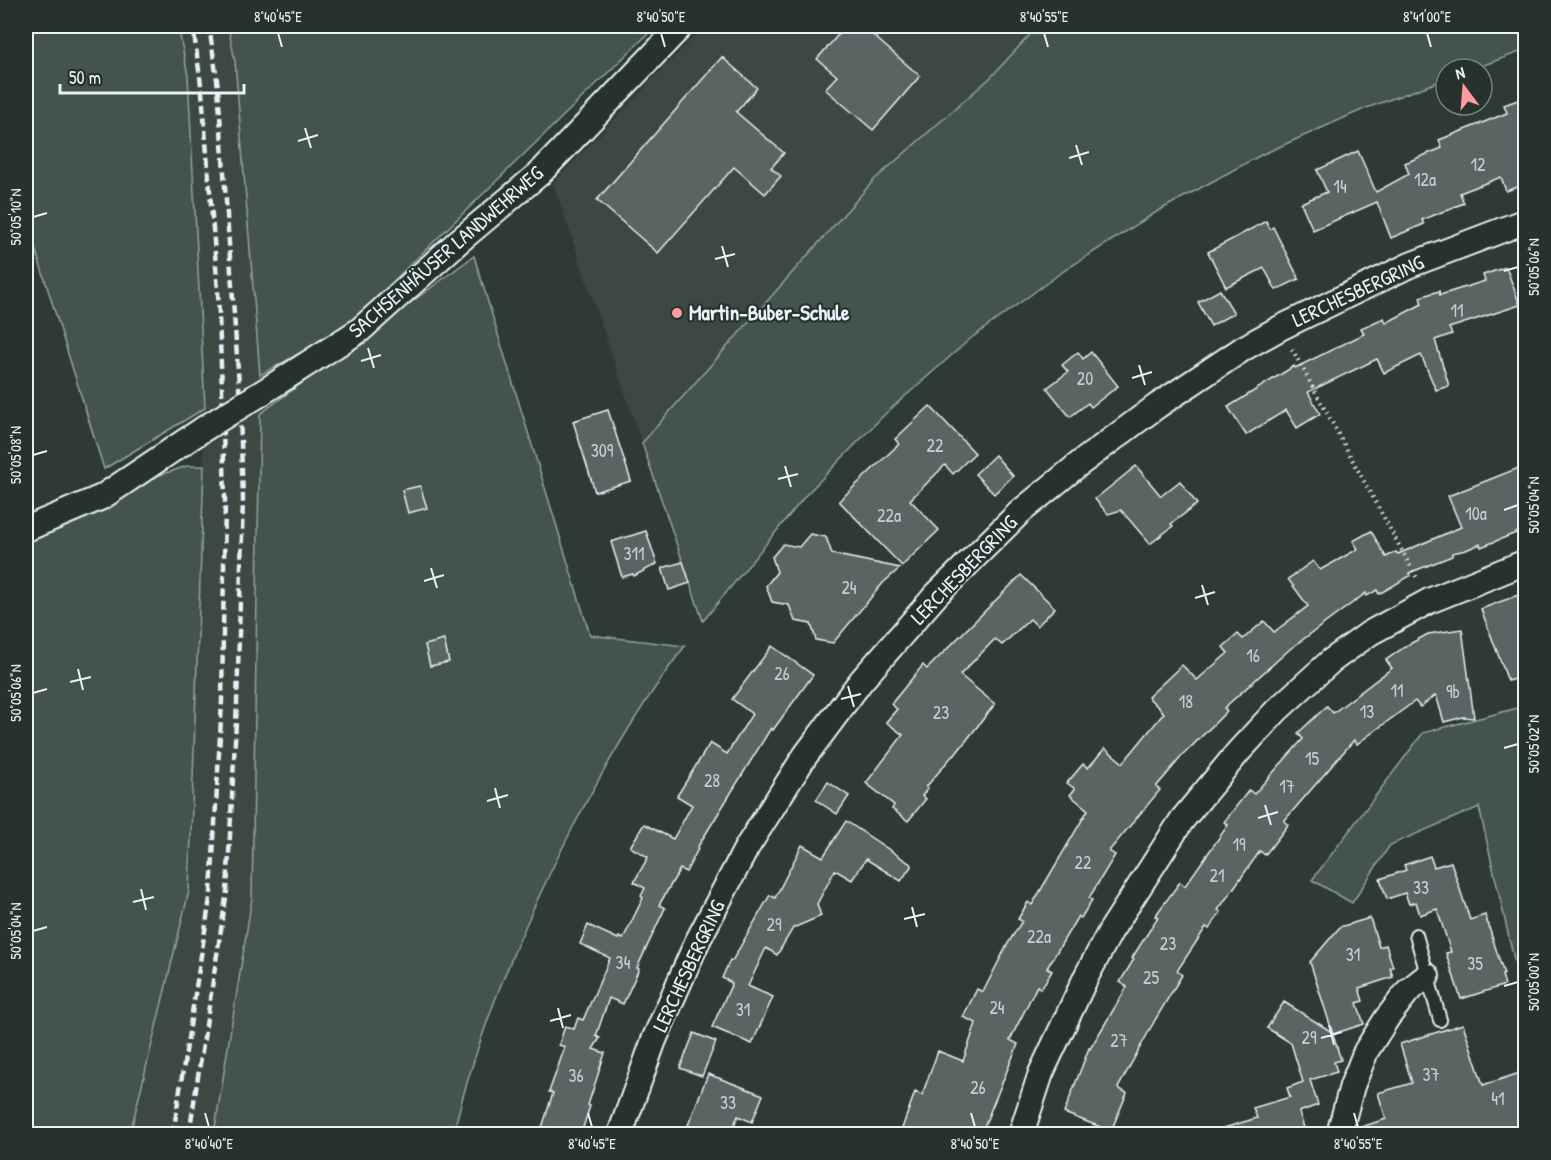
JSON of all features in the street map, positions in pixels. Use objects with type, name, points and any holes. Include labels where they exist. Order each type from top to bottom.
[{"type":"street","name":"SACHSENHÄUSER LANDWEHRWEG","points":[[26,529],[102,497],[205,428],[360,330],[459,241],[540,173],[681,26]]},
{"type":"street","name":"LERCHESBERGRING","points":[[620,1134],[654,1040],[697,942],[747,847],[805,756],[861,681],[937,594],[1020,512],[1078,464],[1157,406],[1244,348],[1410,265],[1526,221]]},
{"type":"street","points":[[1021,1134],[1041,1073],[1110,932],[1182,820],[1246,742],[1331,661],[1370,633],[1429,601],[1526,562]]},
{"type":"street","points":[[1339,1134],[1352,1086],[1366,1051],[1408,991],[1427,976]]},
{"type":"lane","points":[[1416,935],[1440,1020]]},
{"type":"path","points":[[1280,328],[1429,601]]},
{"type":"shaded area","points":[[26,26],[178,26],[188,76],[205,408],[104,469],[26,219]]},
{"type":"shaded area","points":[[178,26],[228,26],[235,61],[260,375],[252,898],[214,1134],[130,1134],[189,891],[205,408],[188,76]]},
{"type":"shaded area","points":[[228,26],[656,26],[344,329],[260,375],[235,61]]},
{"type":"shaded area","name":"Martin-Buber-Schule","points":[[704,26],[1038,26],[990,78],[874,180],[642,443],[553,183]]},
{"type":"shaded area","points":[[1038,26],[1525,26],[1525,50],[1494,61],[1494,57],[1434,57],[1434,83],[1364,109],[1261,155],[1158,211],[1062,272],[970,339],[885,414],[806,495],[703,621],[642,443],[874,180],[990,78]]},
{"type":"shaded area","points":[[474,256],[590,635],[685,646],[653,690],[611,758],[572,829],[536,903],[489,1016],[453,1134],[214,1134],[252,898],[260,414]]},
{"type":"shaded area","points":[[187,466],[204,466],[189,891],[130,1134],[26,1134],[26,535],[157,476]]},
{"type":"shaded area","points":[[1525,706],[1526,1007],[1479,807],[1390,845],[1352,903],[1312,880],[1423,733]]},
{"type":"building","points":[[846,26],[862,26],[920,76],[873,130],[825,89],[837,76],[817,59]]},
{"type":"building","points":[[722,57],[757,88],[736,112],[784,153],[771,168],[781,176],[765,194],[734,167],[658,253],[597,200]]},
{"type":"building","points":[[1526,97],[1526,184],[1506,191],[1501,177],[1460,193],[1464,203],[1422,220],[1424,224],[1391,238],[1377,202],[1313,230],[1301,203],[1327,192],[1317,170],[1358,151],[1376,192],[1409,174],[1405,163],[1442,148],[1439,140],[1507,113],[1504,105]]},
{"type":"building","points":[[1266,221],[1270,229],[1273,227],[1299,279],[1276,290],[1264,268],[1226,287],[1208,252]]},
{"type":"building","points":[[1506,267],[1520,305],[1449,328],[1452,334],[1435,340],[1449,386],[1436,390],[1421,355],[1384,373],[1377,359],[1308,392],[1320,414],[1297,428],[1286,410],[1246,435],[1228,407],[1294,366],[1295,368],[1364,334],[1361,328],[1384,318],[1386,323],[1422,304],[1420,297],[1439,291],[1440,295],[1485,281],[1483,275]]},
{"type":"building","points":[[1220,290],[1234,313],[1211,326],[1198,302]]},
{"type":"building","points":[[1078,352],[1083,359],[1091,352],[1118,386],[1091,407],[1088,403],[1070,417],[1047,388],[1068,372],[1062,365]]},
{"type":"building","points":[[930,406],[975,453],[953,474],[945,465],[910,500],[939,530],[902,566],[839,501],[899,444],[895,439]]},
{"type":"building","points":[[608,410],[631,481],[595,492],[573,421]]},
{"type":"building","points":[[995,455],[1013,476],[994,494],[975,474]]},
{"type":"building","points":[[1526,465],[1526,529],[1481,547],[1480,544],[1452,553],[1452,556],[1409,573],[1410,576],[1379,594],[1377,590],[1367,596],[1366,593],[1290,649],[1224,708],[1227,711],[1182,756],[1156,787],[1160,790],[1109,851],[1115,855],[1089,898],[1092,900],[1081,918],[1078,916],[1047,968],[1052,971],[1041,989],[1037,986],[1010,1040],[1018,1044],[981,1134],[900,1134],[915,1092],[922,1095],[938,1051],[963,1061],[976,1023],[963,1017],[977,989],[983,992],[1022,921],[1018,919],[1028,902],[1032,905],[1088,810],[1070,795],[1075,789],[1067,783],[1083,764],[1088,768],[1105,748],[1123,763],[1164,713],[1148,697],[1182,665],[1197,680],[1228,653],[1223,647],[1238,634],[1243,639],[1264,621],[1274,632],[1308,606],[1288,579],[1313,561],[1320,570],[1358,549],[1353,541],[1371,531],[1386,557],[1461,527],[1448,496]]},
{"type":"building","points":[[1136,466],[1161,496],[1180,481],[1197,504],[1150,544],[1121,510],[1108,514],[1095,499]]},
{"type":"building","points":[[420,486],[427,508],[408,513],[402,490]]},
{"type":"building","points":[[646,531],[657,564],[634,576],[633,574],[622,577],[611,542]]},
{"type":"building","points":[[810,534],[826,537],[832,554],[900,568],[883,583],[833,643],[816,640],[811,624],[795,621],[789,605],[772,602],[766,586],[777,572],[772,557],[783,544],[799,547]]},
{"type":"building","points":[[683,562],[690,583],[669,590],[662,568]]},
{"type":"building","points":[[1021,575],[1055,608],[1037,626],[1030,619],[1002,645],[995,639],[960,675],[995,704],[926,787],[928,788],[922,796],[926,799],[908,821],[892,809],[894,805],[866,783],[903,735],[886,722],[897,709],[891,704],[923,665],[927,669]]},
{"type":"building","points":[[1526,592],[1526,675],[1508,681],[1481,609]]},
{"type":"building","points":[[1462,629],[1474,718],[1463,717],[1444,722],[1436,695],[1420,707],[1415,701],[1357,744],[1354,740],[1284,821],[1288,825],[1265,855],[1260,851],[1218,910],[1221,912],[1209,929],[1206,927],[1177,971],[1182,975],[1118,1088],[1127,1093],[1111,1131],[1064,1113],[1089,1048],[1127,987],[1120,982],[1158,917],[1155,916],[1180,882],[1185,886],[1228,825],[1224,822],[1249,790],[1254,794],[1303,739],[1298,733],[1327,706],[1333,713],[1392,668],[1386,660],[1428,634]]},
{"type":"building","points":[[444,640],[449,662],[430,666],[425,645]]},
{"type":"building","points":[[772,646],[813,675],[773,730],[771,728],[697,848],[686,872],[680,869],[659,905],[665,908],[623,1004],[609,998],[596,1036],[600,1038],[593,1049],[605,1053],[581,1134],[540,1134],[553,1093],[549,1092],[565,1047],[559,1045],[565,1026],[574,1029],[578,1018],[583,1020],[610,958],[580,944],[588,925],[618,939],[619,937],[623,939],[643,898],[641,896],[645,888],[634,882],[648,857],[630,847],[644,824],[673,839],[692,805],[677,796],[710,743],[727,754],[752,714],[732,699]]},
{"type":"building","points":[[828,782],[849,796],[837,814],[816,800]]},
{"type":"building","points":[[846,821],[912,865],[901,881],[866,859],[852,880],[835,870],[817,904],[821,916],[793,928],[777,955],[766,948],[748,986],[773,997],[752,1044],[712,1027],[732,983],[722,978],[730,960],[732,961],[770,895],[775,898],[802,845],[823,857]]},
{"type":"building","points":[[1430,856],[1434,867],[1451,862],[1470,920],[1485,915],[1504,974],[1502,975],[1505,985],[1461,999],[1446,953],[1451,952],[1437,909],[1420,915],[1416,902],[1409,904],[1405,893],[1387,899],[1380,879],[1406,870],[1404,865]]},
{"type":"building","points":[[1370,918],[1379,947],[1386,945],[1393,967],[1390,968],[1393,977],[1359,988],[1363,1001],[1357,1003],[1364,1024],[1333,1034],[1310,962],[1340,927]]},
{"type":"building","points":[[1284,1002],[1332,1032],[1341,1060],[1334,1062],[1337,1072],[1310,1080],[1318,1105],[1299,1112],[1306,1134],[1218,1134],[1217,1130],[1257,1118],[1253,1108],[1290,1097],[1287,1088],[1303,1082],[1291,1043],[1267,1028]]},
{"type":"building","points":[[1463,1024],[1483,1085],[1520,1073],[1526,1091],[1526,1134],[1354,1134],[1355,1129],[1386,1119],[1378,1093],[1412,1083],[1400,1044]]},
{"type":"building","points":[[694,1033],[716,1042],[702,1076],[680,1068]]},
{"type":"building","points":[[708,1074],[763,1095],[752,1122],[738,1116],[730,1134],[705,1134],[687,1128]]},
{"type":"railway","points":[[173,1134],[211,892],[222,701],[225,500],[218,291],[202,92],[193,26]]},
{"type":"railway","points":[[189,1134],[227,891],[237,703],[243,499],[239,385],[218,87],[209,26]]},
{"type":"place","name":"Martin-Buber-Schule","points":[[677,313]]}]
